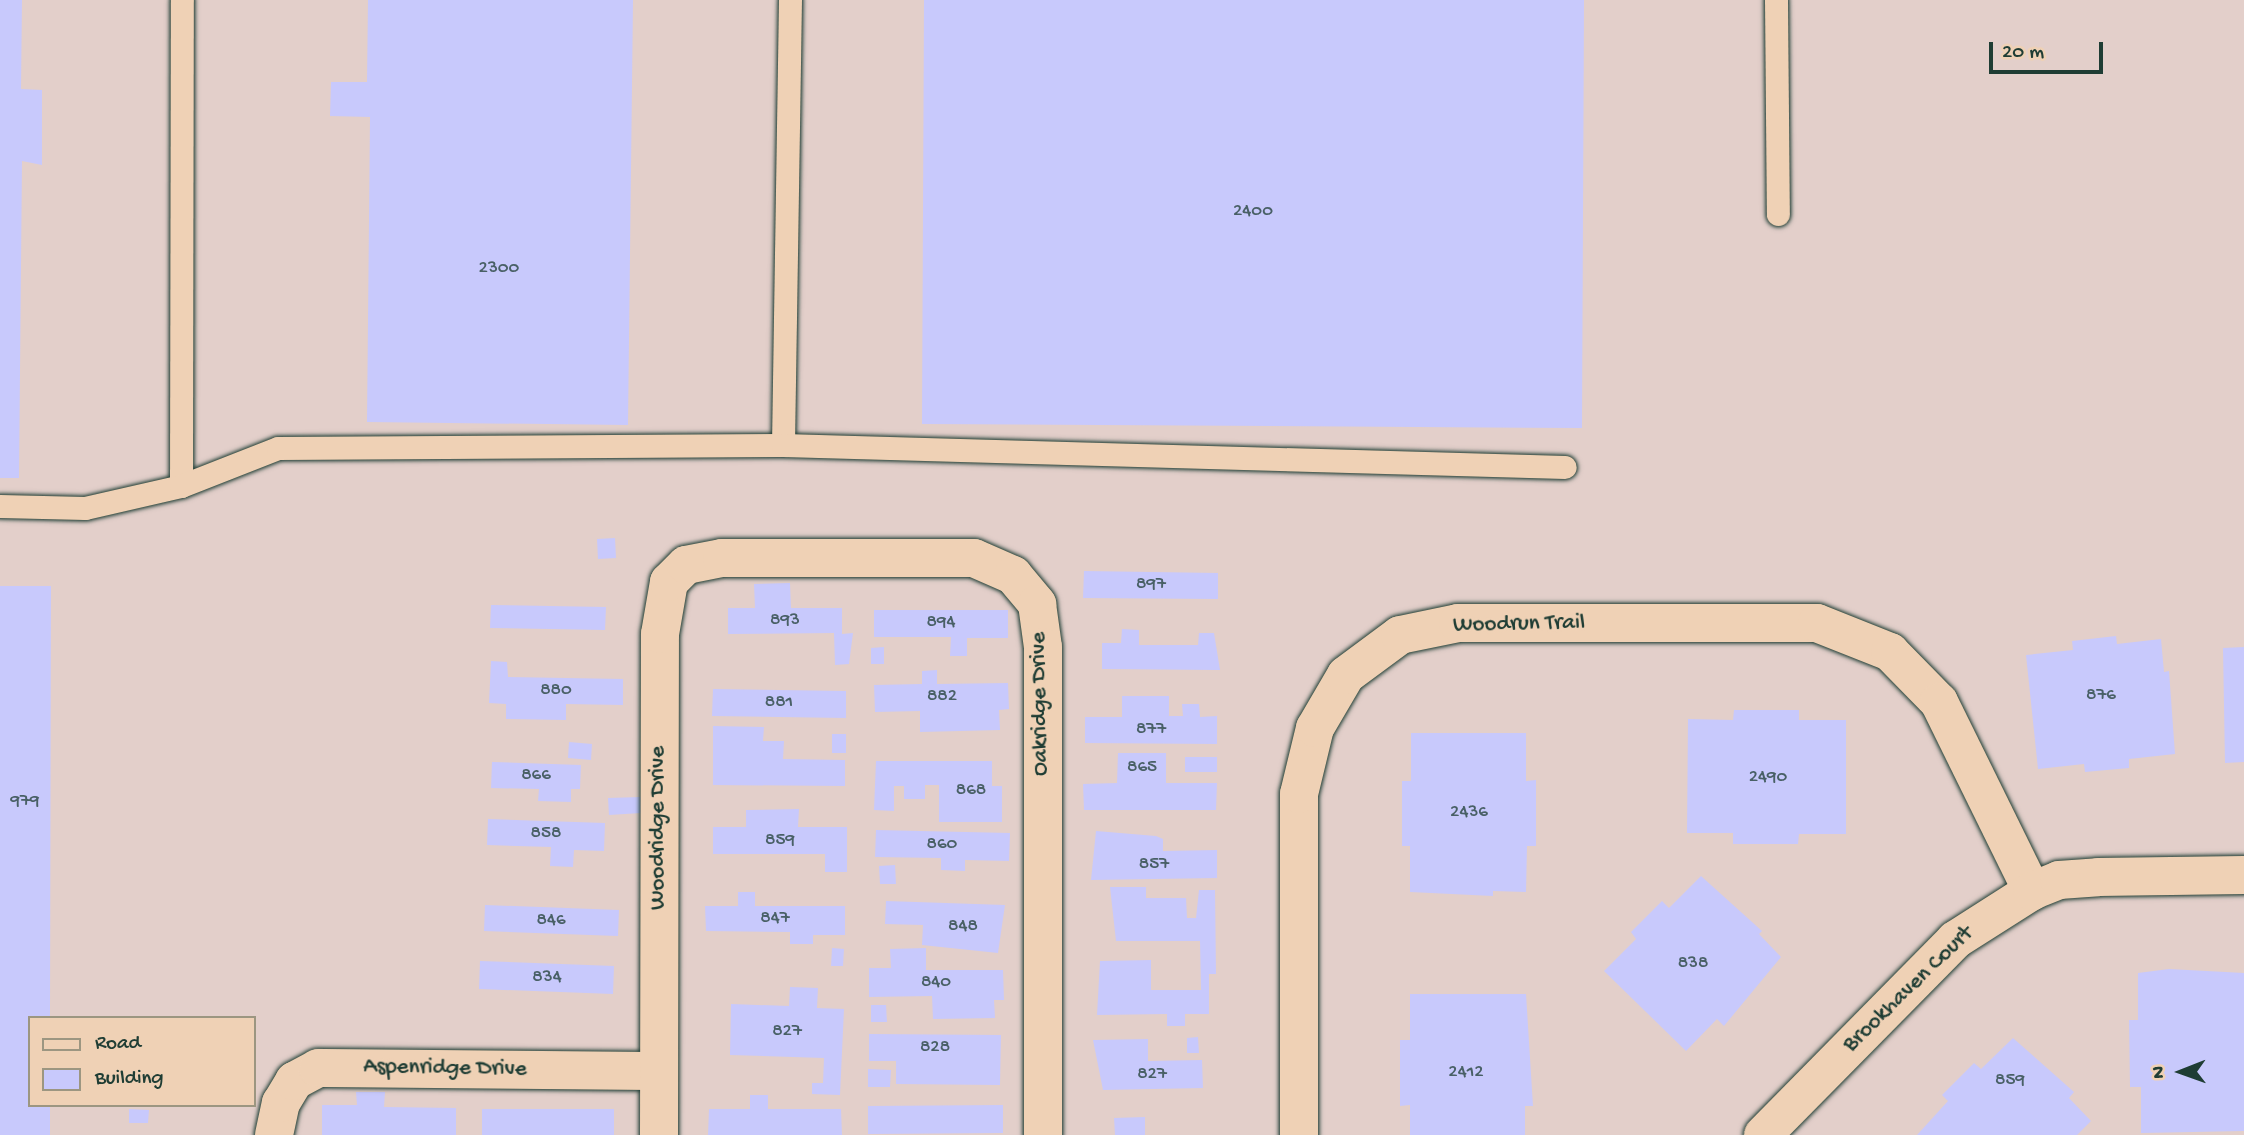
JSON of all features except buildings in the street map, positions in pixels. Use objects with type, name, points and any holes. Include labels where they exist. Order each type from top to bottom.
[{"type":"street","name":"Woodridge Drive","points":[[659,1135],[662,605],[669,582],[687,565],[722,558]]},
{"type":"street","name":"Oakridge Drive","points":[[722,558],[974,558],[1013,575],[1037,604],[1043,647],[1043,1135]]},
{"type":"street","name":"Woodrun Trail","points":[[1299,1135],[1299,794],[1315,728],[1346,675],[1401,635],[1458,623],[1817,623],[1890,652],[1939,702],[2032,891]]},
{"type":"street","name":"Brookhaven Court","points":[[1763,1135],[1955,940],[2032,891],[2059,880],[2098,877],[2244,875]]},
{"type":"street","name":"Aspenridge Drive","points":[[274,1135],[281,1102],[294,1081],[318,1068],[659,1071]]},
{"type":"lane","points":[[181,486],[182,0]]},
{"type":"lane","points":[[783,445],[790,0]]},
{"type":"lane","points":[[1776,0],[1778,214]]},
{"type":"lane","points":[[0,506],[85,508],[181,486],[278,448],[783,445],[1565,467]]}]
